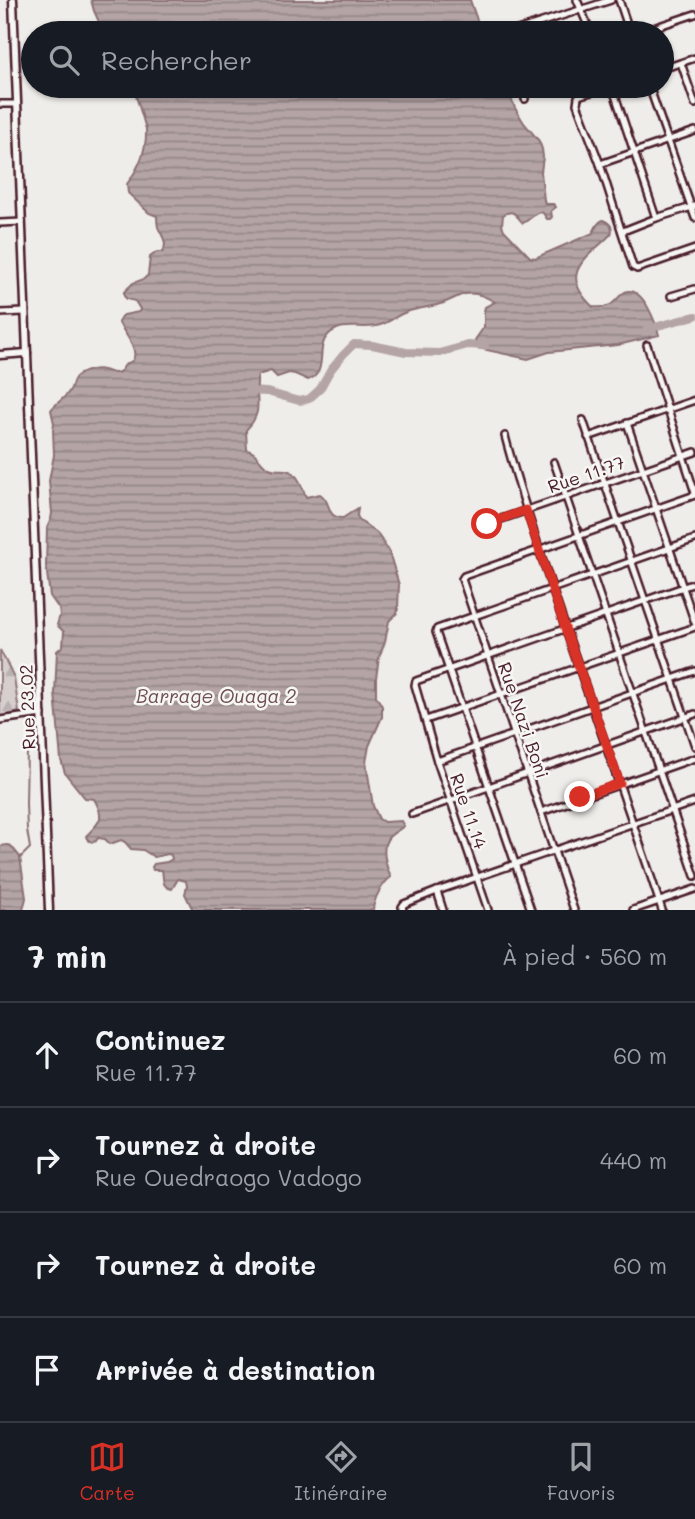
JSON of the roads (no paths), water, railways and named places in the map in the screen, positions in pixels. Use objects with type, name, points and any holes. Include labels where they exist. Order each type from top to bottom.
[{"type":"street","name":"Rue 23.02","points":[[13,0],[48,910]]},
{"type":"street","points":[[577,0],[586,21]]},
{"type":"street","points":[[548,21],[611,0]]},
{"type":"street","points":[[619,0],[626,21]]},
{"type":"street","points":[[674,21],[695,14]]},
{"type":"street","points":[[674,65],[695,58]]},
{"type":"street","points":[[681,63],[695,104]]},
{"type":"street","points":[[579,98],[577,104],[600,164],[633,267],[635,269],[695,248]]},
{"type":"street","points":[[617,98],[656,218]]},
{"type":"street","points":[[653,98],[695,218]]},
{"type":"street","points":[[0,104],[17,104]]},
{"type":"street","points":[[600,164],[695,131]]},
{"type":"street","points":[[622,231],[693,206]]},
{"type":"street","points":[[0,223],[22,222]]},
{"type":"street","points":[[671,296],[695,289]]},
{"type":"street","points":[[0,313],[25,312]]},
{"type":"street","points":[[540,550],[695,494],[646,345]]},
{"type":"street","points":[[0,355],[27,353]]},
{"type":"street","points":[[588,437],[695,400]]},
{"type":"street","points":[[583,420],[695,746]]},
{"type":"street","points":[[426,720],[695,625],[628,423]]},
{"type":"street","points":[[505,436],[552,589],[662,910]]},
{"type":"street","name":"Rue 11.77","points":[[487,524],[695,452]]},
{"type":"street","points":[[554,463],[695,876]]},
{"type":"street","points":[[531,910],[436,632],[438,629],[695,539]]},
{"type":"street","name":"Rue Nazi Boni","points":[[540,550],[464,576],[463,579],[575,910]]},
{"type":"street","points":[[449,669],[695,583]]},
{"type":"street","name":"Rue 11.14","points":[[449,669],[416,681],[415,685],[437,761],[488,910]]},
{"type":"street","points":[[437,761],[695,671]]},
{"type":"street","points":[[0,720],[42,713]]},
{"type":"street","points":[[412,814],[695,714]]},
{"type":"street","points":[[541,812],[695,758]]},
{"type":"street","points":[[403,910],[404,904],[476,876],[695,802]]},
{"type":"street","points":[[633,910],[695,888]]},
{"type":"street","points":[[437,891],[443,910]]},
{"type":"water","points":[[91,0],[470,0],[477,21],[99,21]]},
{"type":"water","name":"Barrage Ouaga 2","points":[[137,98],[511,98],[524,123],[539,141],[543,157],[541,172],[545,204],[554,204],[556,207],[551,211],[550,219],[540,212],[523,223],[514,214],[507,213],[503,215],[504,230],[530,257],[535,258],[593,233],[603,220],[607,222],[611,227],[611,234],[585,258],[576,275],[582,295],[593,307],[601,307],[612,304],[624,292],[634,292],[644,301],[659,335],[618,345],[549,352],[528,359],[477,348],[475,340],[484,327],[485,307],[495,302],[481,295],[469,294],[408,311],[374,327],[347,327],[334,331],[324,340],[318,372],[308,380],[289,373],[277,377],[271,371],[258,375],[257,410],[246,430],[247,450],[254,453],[269,468],[294,474],[306,497],[320,494],[333,515],[343,518],[358,508],[357,516],[360,521],[377,533],[389,552],[399,585],[397,613],[389,621],[376,678],[376,696],[382,706],[382,717],[369,746],[366,762],[373,806],[379,819],[384,822],[401,821],[404,826],[386,841],[385,857],[391,877],[379,892],[373,910],[193,910],[185,894],[186,881],[178,879],[172,889],[168,888],[162,870],[153,870],[154,864],[167,862],[172,859],[171,855],[154,857],[143,850],[131,849],[121,840],[110,844],[105,839],[98,838],[93,842],[87,839],[86,836],[99,820],[100,811],[94,799],[85,798],[65,773],[61,760],[55,693],[57,651],[63,646],[64,632],[57,625],[59,609],[50,596],[46,566],[47,528],[52,513],[49,481],[54,455],[54,423],[51,410],[68,393],[74,379],[80,374],[97,369],[117,373],[133,360],[133,349],[119,323],[124,315],[139,312],[140,309],[135,301],[124,296],[124,292],[133,283],[148,275],[150,257],[157,252],[163,252],[165,245],[157,216],[149,213],[128,193],[127,184],[141,158],[146,129]]},
{"type":"water","points":[[7,845],[20,857],[26,898],[23,910],[0,910],[0,846]]},
{"type":"waterway","points":[[647,329],[695,316]]},
{"type":"waterway","points":[[248,391],[267,392],[299,401],[309,399],[320,389],[330,371],[354,344],[406,352],[439,353],[468,345],[485,346]]},
{"type":"waterway","points":[[20,858],[30,848],[26,804],[27,749]]}]
